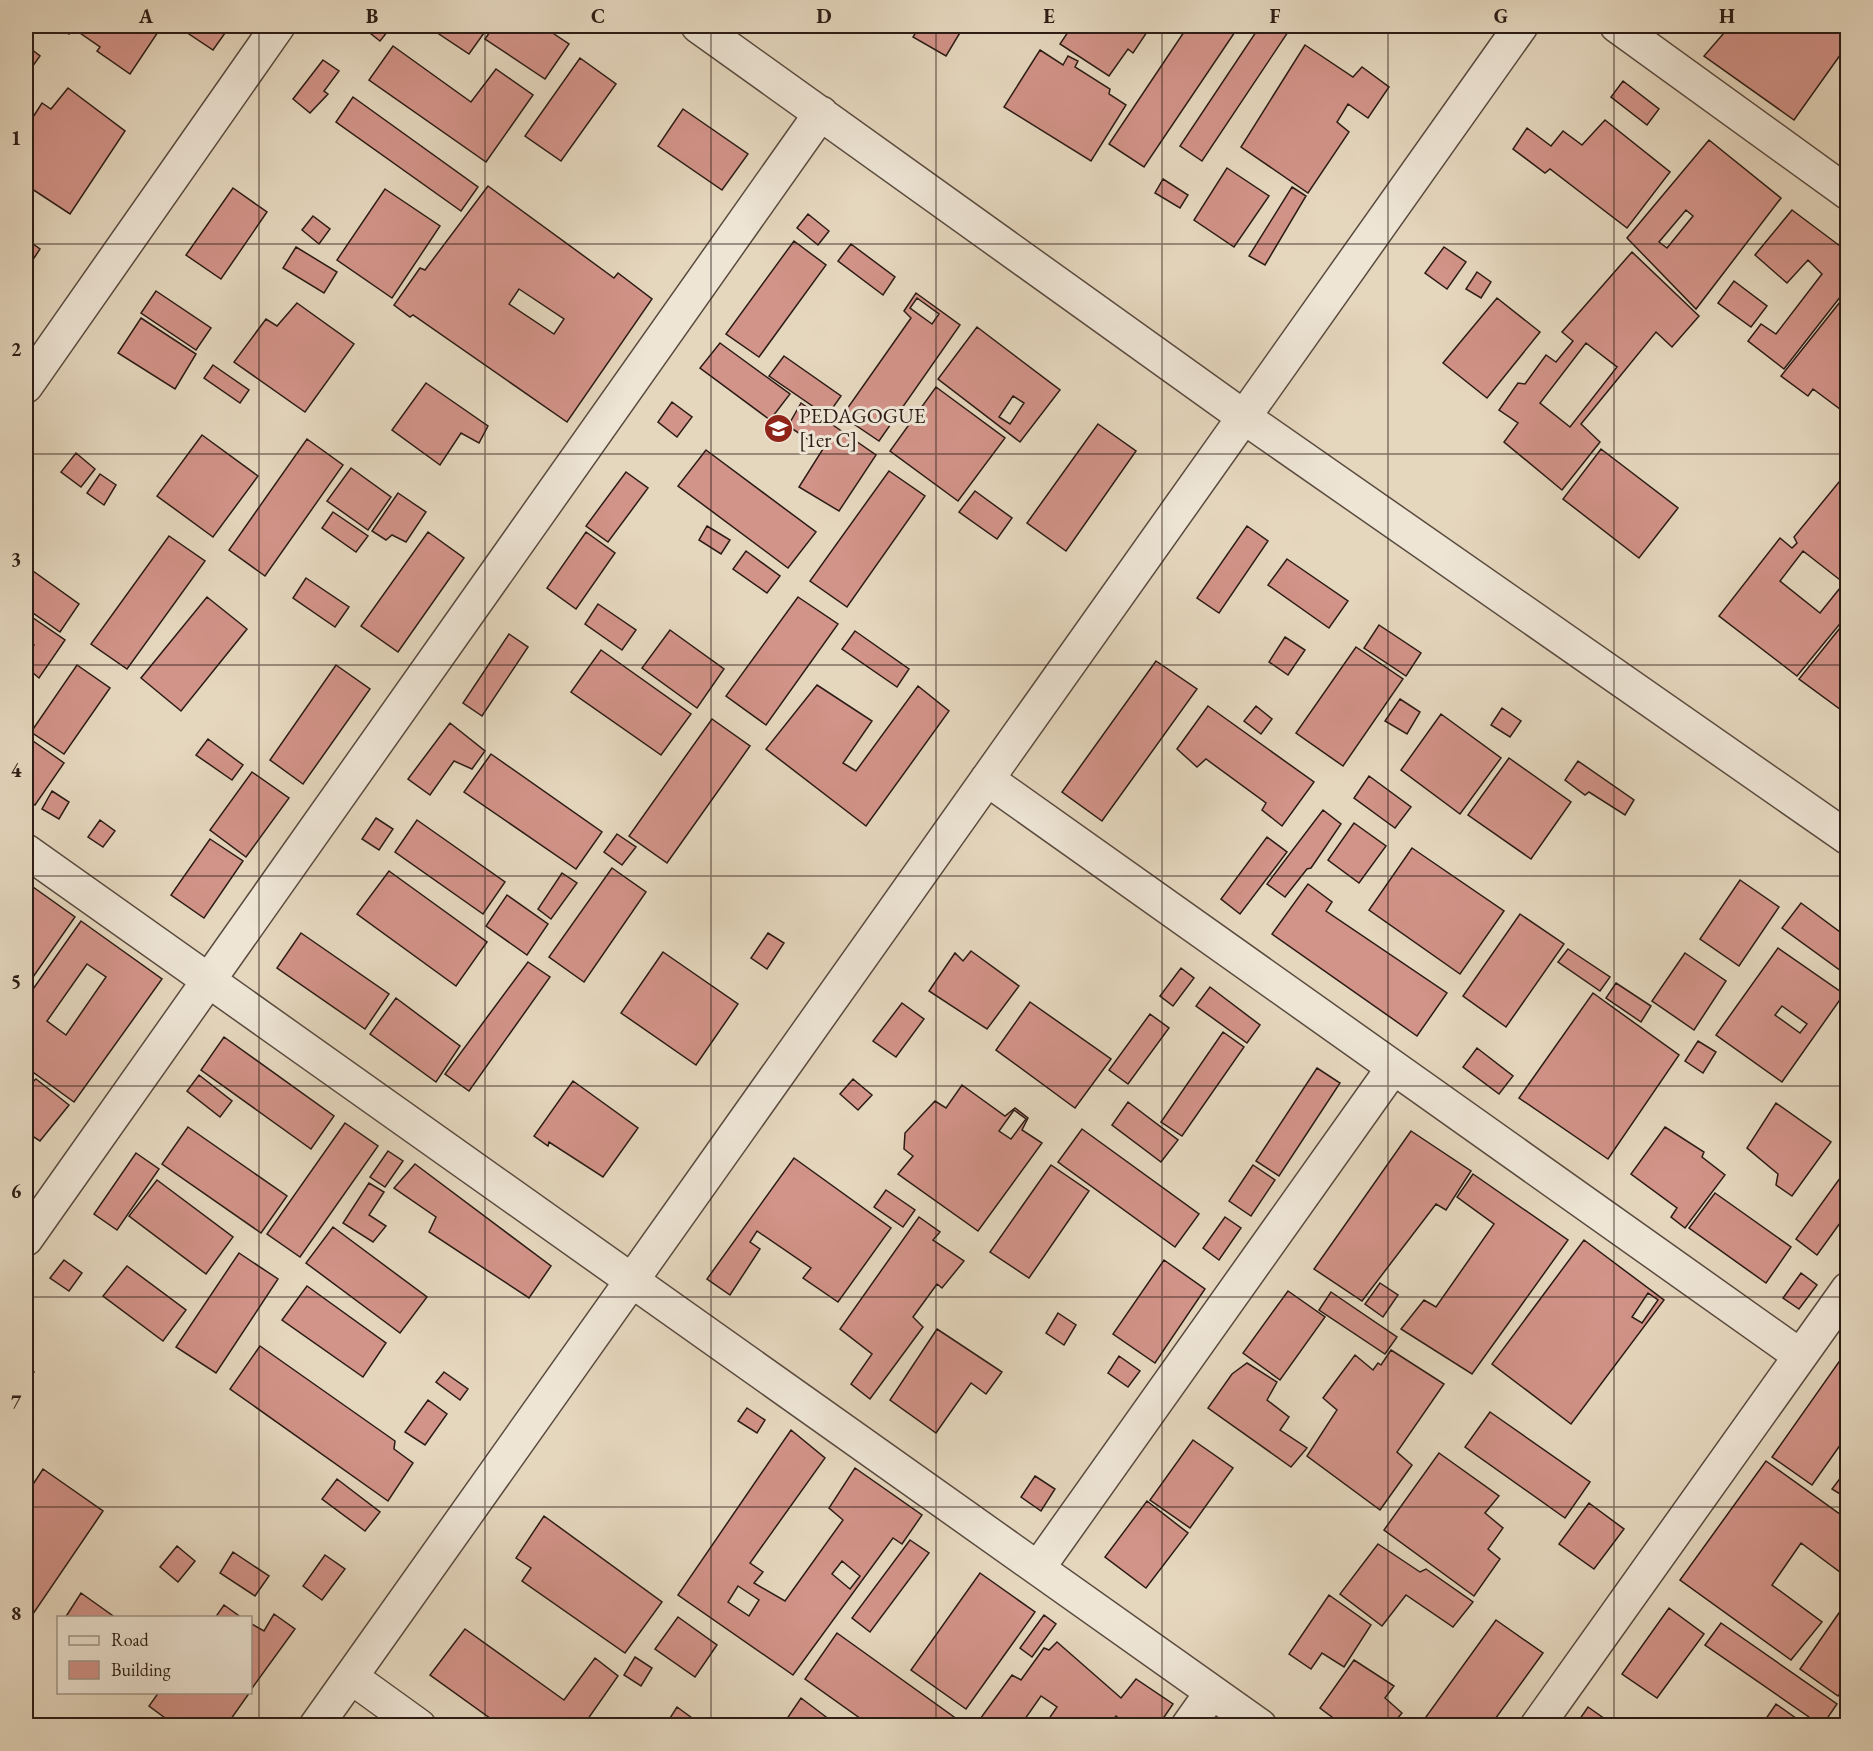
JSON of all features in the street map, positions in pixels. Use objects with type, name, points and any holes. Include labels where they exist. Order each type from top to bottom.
[{"type":"street","points":[[26,386],[278,26]]},
{"type":"street","points":[[698,26],[1241,415],[1848,838]]},
{"type":"street","points":[[316,1725],[987,779],[1241,415],[1521,26]]},
{"type":"street","points":[[1617,26],[1848,193]]},
{"type":"street","points":[[26,1239],[210,982],[821,114]]},
{"type":"street","points":[[987,779],[1799,1355]]},
{"type":"street","points":[[26,851],[1260,1725]]},
{"type":"street","points":[[1038,1568],[1393,1068]]},
{"type":"street","points":[[1536,1725],[1848,1289]]},
{"type":"street","points":[[351,1677],[419,1725]]},
{"type":"street","points":[[1188,1725],[1212,1692]]},
{"type":"building","points":[[57,26],[162,26],[130,74],[97,51],[100,47],[74,29],[69,34]]},
{"type":"building","points":[[177,26],[230,26],[213,50]]},
{"type":"building","points":[[361,26],[392,26],[380,41]]},
{"type":"building","points":[[427,26],[489,26],[469,54]]},
{"type":"building","points":[[494,26],[542,26],[569,44],[545,79],[485,39]]},
{"type":"building","points":[[920,26],[964,26],[946,56],[913,37]]},
{"type":"building","points":[[1072,26],[1151,26],[1133,53],[1128,49],[1109,76],[1060,44]]},
{"type":"building","points":[[1188,26],[1239,26],[1144,167],[1109,144]]},
{"type":"building","points":[[1260,26],[1292,26],[1202,161],[1180,146]]},
{"type":"building","points":[[1662,26],[1675,26],[1671,32]]},
{"type":"building","points":[[1730,26],[1844,26],[1848,28],[1848,44],[1794,120],[1704,56]]},
{"type":"building","points":[[26,45],[40,56],[30,70],[26,67]]},
{"type":"building","points":[[1305,45],[1353,77],[1362,67],[1389,87],[1368,118],[1348,104],[1337,122],[1349,132],[1308,193],[1241,147]]},
{"type":"building","points":[[393,46],[471,102],[496,69],[533,95],[486,162],[369,80]]},
{"type":"building","points":[[1040,50],[1063,65],[1068,56],[1078,61],[1075,67],[1110,89],[1109,94],[1126,105],[1091,161],[1004,107]]},
{"type":"building","points":[[580,58],[616,84],[561,161],[525,136]]},
{"type":"building","points":[[323,60],[339,71],[324,91],[328,94],[310,113],[293,99]]},
{"type":"building","points":[[1623,81],[1659,109],[1647,125],[1611,97]]},
{"type":"building","points":[[68,88],[125,131],[70,214],[26,185],[26,150],[29,145],[26,143],[26,128],[42,103],[51,109]]},
{"type":"building","points":[[353,97],[478,187],[461,211],[336,122]]},
{"type":"building","points":[[683,109],[748,154],[722,190],[658,146]]},
{"type":"building","points":[[1605,120],[1670,172],[1627,228],[1550,169],[1545,173],[1513,149],[1527,128],[1551,146],[1563,131],[1582,145]]},
{"type":"building","points":[[1709,140],[1781,198],[1696,309],[1627,238]],"holes":[[[1686,210],[1693,216],[1667,248],[1659,242]]]},
{"type":"building","points":[[1227,168],[1269,196],[1234,247],[1194,220]]},
{"type":"building","points":[[1163,179],[1188,195],[1180,208],[1155,193]]},
{"type":"building","points":[[488,186],[614,278],[618,273],[652,299],[567,422],[413,315],[410,317],[394,305],[420,268],[425,270]],"holes":[[[519,289],[564,319],[554,334],[509,304]]]},
{"type":"building","points":[[1292,187],[1306,196],[1265,265],[1249,256]]},
{"type":"building","points":[[233,188],[267,212],[221,279],[186,255]]},
{"type":"building","points":[[385,189],[440,226],[392,298],[337,260]]},
{"type":"building","points":[[1792,210],[1848,252],[1848,287],[1784,369],[1748,341],[1761,324],[1776,334],[1822,274],[1808,260],[1787,283],[1755,255]]},
{"type":"building","points":[[808,214],[829,231],[818,245],[797,228]]},
{"type":"building","points":[[313,216],[330,229],[319,244],[302,230]]},
{"type":"building","points":[[26,239],[40,249],[26,270]]},
{"type":"building","points":[[794,241],[826,265],[759,357],[726,334]]},
{"type":"building","points":[[851,244],[895,277],[883,295],[838,261]]},
{"type":"building","points":[[296,247],[337,272],[324,293],[283,268]]},
{"type":"building","points":[[1444,247],[1466,262],[1447,289],[1425,273]]},
{"type":"building","points":[[1632,252],[1699,316],[1672,347],[1656,332],[1581,424],[1600,442],[1562,490],[1504,442],[1518,423],[1499,410],[1518,383],[1525,384],[1546,355],[1556,362],[1573,341],[1562,332]],"holes":[[[1586,343],[1617,367],[1570,427],[1540,403]]]},
{"type":"building","points":[[1477,272],[1491,282],[1481,298],[1466,289]]},
{"type":"building","points":[[1734,281],[1767,306],[1751,327],[1718,303]]},
{"type":"building","points":[[156,291],[211,328],[196,350],[141,313]]},
{"type":"building","points":[[1848,292],[1848,415],[1813,389],[1808,396],[1781,376]]},
{"type":"building","points":[[916,293],[960,325],[879,441],[842,416],[911,318],[904,311]],"holes":[[[917,298],[939,314],[932,324],[910,308]]]},
{"type":"building","points":[[1497,298],[1540,332],[1487,398],[1443,363]]},
{"type":"building","points":[[297,303],[354,344],[305,412],[234,362],[266,319],[277,326]]},
{"type":"building","points":[[141,318],[196,354],[175,389],[118,353]]},
{"type":"building","points":[[977,327],[1060,390],[1020,442],[938,379]],"holes":[[[1013,396],[1024,403],[1010,424],[999,417]]]},
{"type":"building","points":[[720,343],[790,394],[770,420],[700,368]]},
{"type":"building","points":[[784,356],[841,396],[827,416],[769,376]]},
{"type":"building","points":[[213,365],[249,390],[240,403],[204,378]]},
{"type":"building","points":[[426,383],[488,426],[479,443],[461,433],[440,465],[392,430]]},
{"type":"building","points":[[936,387],[1005,438],[958,501],[890,451]]},
{"type":"building","points":[[672,402],[692,417],[677,437],[658,422]]},
{"type":"building","points":[[801,403],[876,455],[839,511],[799,487],[823,449],[788,426]]},
{"type":"building","points":[[1098,424],[1136,451],[1066,551],[1027,523]]},
{"type":"building","points":[[202,435],[258,476],[213,537],[157,496]]},
{"type":"building","points":[[307,439],[343,465],[265,576],[229,550]]},
{"type":"building","points":[[1601,449],[1678,508],[1639,558],[1563,499]]},
{"type":"building","points":[[706,450],[816,532],[788,568],[678,486]]},
{"type":"building","points":[[76,453],[95,469],[81,487],[61,472]]},
{"type":"building","points":[[351,468],[391,497],[368,530],[327,501]]},
{"type":"building","points":[[889,471],[925,496],[847,607],[810,581]]},
{"type":"building","points":[[1848,471],[1848,614],[1797,676],[1719,616],[1780,538],[1792,548],[1797,543],[1794,537]],"holes":[[[1803,551],[1844,583],[1820,613],[1780,581]]]},
{"type":"building","points":[[626,472],[648,488],[608,542],[586,526]]},
{"type":"building","points":[[100,474],[116,485],[104,505],[87,493]]},
{"type":"building","points":[[975,491],[1012,518],[997,539],[959,512]]},
{"type":"building","points":[[398,493],[426,512],[406,542],[392,535],[386,540],[372,531]]},
{"type":"building","points":[[333,512],[368,536],[356,552],[322,528]]},
{"type":"building","points":[[707,526],[730,540],[721,554],[699,540]]},
{"type":"building","points":[[1247,526],[1268,541],[1219,613],[1197,598]]},
{"type":"building","points":[[428,532],[464,558],[398,652],[361,626]]},
{"type":"building","points":[[586,532],[615,553],[576,609],[547,588]]},
{"type":"building","points":[[169,536],[205,561],[127,669],[91,644]]},
{"type":"building","points":[[746,551],[780,576],[767,593],[733,569]]},
{"type":"building","points":[[1287,559],[1348,601],[1329,628],[1268,585]]},
{"type":"building","points":[[26,566],[79,604],[60,632],[26,608]]},
{"type":"building","points":[[306,578],[349,607],[335,627],[293,598]]},
{"type":"building","points":[[207,597],[247,629],[181,711],[141,678]]},
{"type":"building","points":[[798,597],[838,624],[766,725],[726,696]]},
{"type":"building","points":[[598,604],[636,630],[622,650],[585,624]]},
{"type":"building","points":[[26,613],[65,640],[39,678],[26,667],[26,658],[34,645],[26,639]]},
{"type":"building","points":[[1848,618],[1848,715],[1799,679]]},
{"type":"building","points":[[1379,625],[1421,653],[1406,676],[1364,648]]},
{"type":"building","points":[[670,630],[724,669],[697,708],[642,668]]},
{"type":"building","points":[[855,631],[909,669],[897,687],[842,649]]},
{"type":"building","points":[[509,634],[528,647],[482,716],[463,703]]},
{"type":"building","points":[[1285,637],[1305,650],[1288,675],[1269,662]]},
{"type":"building","points":[[1356,647],[1403,679],[1343,766],[1296,733]]},
{"type":"building","points":[[601,650],[691,714],[661,755],[571,692]]},
{"type":"building","points":[[1156,661],[1197,689],[1102,821],[1062,792]]},
{"type":"building","points":[[77,665],[110,688],[64,754],[31,732]]},
{"type":"building","points":[[336,665],[370,689],[303,784],[270,760]]},
{"type":"building","points":[[817,685],[872,721],[843,763],[856,771],[918,686],[949,711],[866,826],[766,749]]},
{"type":"building","points":[[1400,699],[1420,712],[1407,734],[1385,721]]},
{"type":"building","points":[[1208,706],[1314,782],[1282,826],[1262,810],[1266,803],[1206,759],[1197,767],[1177,749]]},
{"type":"building","points":[[1256,706],[1272,719],[1261,734],[1244,721]]},
{"type":"building","points":[[1502,708],[1521,721],[1510,737],[1491,725]]},
{"type":"building","points":[[1441,714],[1501,758],[1460,814],[1401,770]]},
{"type":"building","points":[[712,719],[750,746],[667,863],[629,836]]},
{"type":"building","points":[[450,723],[485,751],[472,769],[454,761],[430,795],[408,779]]},
{"type":"building","points":[[26,736],[64,763],[35,805],[26,799]]},
{"type":"building","points":[[208,739],[243,765],[232,780],[196,755]]},
{"type":"building","points":[[491,754],[602,832],[576,869],[464,792]]},
{"type":"building","points":[[1509,758],[1571,802],[1531,859],[1468,815]]},
{"type":"building","points":[[1578,761],[1634,800],[1625,815],[1589,792],[1585,795],[1565,780]]},
{"type":"building","points":[[252,772],[289,798],[246,857],[210,830]]},
{"type":"building","points":[[1369,776],[1411,807],[1395,828],[1354,798]]},
{"type":"building","points":[[52,791],[69,802],[59,819],[42,809]]},
{"type":"building","points":[[1323,810],[1341,824],[1311,868],[1307,869],[1285,897],[1267,884]]},
{"type":"building","points":[[376,818],[393,829],[379,850],[362,839]]},
{"type":"building","points":[[100,820],[115,831],[103,847],[88,837]]},
{"type":"building","points":[[417,820],[505,882],[483,914],[395,852]]},
{"type":"building","points":[[1354,823],[1386,846],[1359,883],[1328,860]]},
{"type":"building","points":[[617,834],[636,847],[622,865],[604,852]]},
{"type":"building","points":[[1267,837],[1287,852],[1240,914],[1221,899]]},
{"type":"building","points":[[210,839],[243,861],[204,918],[171,895]]},
{"type":"building","points":[[1412,848],[1504,911],[1460,974],[1369,910]]},
{"type":"building","points":[[612,868],[646,892],[584,982],[549,957]]},
{"type":"building","points":[[389,871],[487,942],[456,986],[357,914]]},
{"type":"building","points":[[562,873],[577,883],[551,919],[538,909]]},
{"type":"building","points":[[1740,880],[1779,907],[1739,966],[1700,939]]},
{"type":"building","points":[[26,882],[75,917],[26,987]]},
{"type":"building","points":[[1308,884],[1332,902],[1326,911],[1447,993],[1417,1036],[1272,934]]},
{"type":"building","points":[[507,895],[548,924],[527,955],[486,926]]},
{"type":"building","points":[[1801,903],[1848,938],[1848,976],[1782,928]]},
{"type":"building","points":[[1520,914],[1564,944],[1506,1027],[1463,996]]},
{"type":"building","points":[[81,921],[162,979],[74,1102],[26,1067],[26,999]],"holes":[[[87,964],[106,977],[66,1035],[47,1021]]]},
{"type":"building","points":[[301,933],[389,994],[365,1029],[277,968]]},
{"type":"building","points":[[768,933],[784,943],[767,969],[751,958]]},
{"type":"building","points":[[1778,948],[1844,994],[1782,1082],[1716,1035]],"holes":[[[1782,1006],[1807,1024],[1800,1033],[1775,1015]]]},
{"type":"building","points":[[1568,949],[1610,977],[1600,991],[1558,962]]},
{"type":"building","points":[[971,951],[1019,986],[987,1029],[929,991],[955,953],[963,961]]},
{"type":"building","points":[[663,952],[738,1004],[696,1065],[621,1013]]},
{"type":"building","points":[[1685,953],[1726,981],[1694,1030],[1652,1001]]},
{"type":"building","points":[[528,962],[550,977],[469,1091],[445,1074]]},
{"type":"building","points":[[1181,968],[1194,978],[1173,1006],[1160,996]]},
{"type":"building","points":[[1616,983],[1651,1006],[1641,1022],[1606,998]]},
{"type":"building","points":[[1210,987],[1260,1025],[1247,1043],[1196,1006]]},
{"type":"building","points":[[1593,993],[1679,1055],[1608,1159],[1519,1098]]},
{"type":"building","points":[[396,998],[460,1046],[436,1082],[370,1034]]},
{"type":"building","points":[[1030,1002],[1111,1059],[1075,1108],[996,1050]]},
{"type":"building","points":[[902,1003],[924,1019],[896,1057],[873,1041]]},
{"type":"building","points":[[1150,1014],[1169,1028],[1128,1084],[1109,1070]]},
{"type":"building","points":[[1223,1032],[1244,1047],[1182,1136],[1161,1122]]},
{"type":"building","points":[[224,1037],[334,1116],[311,1149],[201,1070]]},
{"type":"building","points":[[1698,1041],[1716,1052],[1703,1073],[1685,1061]]},
{"type":"building","points":[[1477,1048],[1513,1076],[1499,1094],[1463,1067]]},
{"type":"building","points":[[1317,1068],[1340,1083],[1279,1176],[1256,1161]]},
{"type":"building","points":[[199,1075],[232,1101],[220,1117],[187,1091]]},
{"type":"building","points":[[36,1079],[69,1105],[40,1141],[26,1132],[26,1083],[29,1085]]},
{"type":"building","points":[[853,1079],[872,1095],[858,1110],[840,1094]]},
{"type":"building","points":[[573,1081],[638,1128],[603,1177],[549,1142],[548,1146],[534,1136]]},
{"type":"building","points":[[962,1085],[1005,1116],[1015,1108],[1028,1118],[1022,1130],[1042,1143],[978,1231],[898,1174],[913,1156],[904,1149],[905,1133],[935,1101],[946,1108]],"holes":[[[1014,1110],[1026,1119],[1011,1139],[999,1131]]]},
{"type":"building","points":[[1128,1102],[1178,1140],[1161,1162],[1112,1125]]},
{"type":"building","points":[[1776,1103],[1831,1142],[1792,1196],[1776,1185],[1778,1174],[1747,1148]]},
{"type":"building","points":[[345,1123],[378,1146],[300,1257],[267,1234]]},
{"type":"building","points":[[188,1127],[287,1196],[261,1233],[162,1164]]},
{"type":"building","points":[[1665,1127],[1704,1152],[1702,1157],[1725,1175],[1685,1228],[1671,1217],[1677,1208],[1631,1174]]},
{"type":"building","points":[[1082,1129],[1199,1214],[1175,1247],[1058,1162]]},
{"type":"building","points":[[1411,1131],[1471,1171],[1446,1210],[1436,1204],[1362,1301],[1314,1269]]},
{"type":"building","points":[[388,1151],[403,1161],[385,1187],[370,1177]]},
{"type":"building","points":[[136,1153],[159,1169],[117,1230],[94,1214]]},
{"type":"building","points":[[794,1158],[891,1228],[838,1302],[803,1278],[811,1268],[757,1231],[750,1242],[760,1249],[730,1295],[707,1279]]},
{"type":"building","points":[[415,1164],[551,1266],[529,1298],[429,1232],[436,1217],[394,1188]]},
{"type":"building","points":[[1051,1165],[1089,1191],[1029,1278],[990,1252]]},
{"type":"building","points":[[1253,1165],[1275,1180],[1251,1216],[1229,1201]]},
{"type":"building","points":[[1848,1167],[1848,1212],[1817,1255],[1796,1239]]},
{"type":"building","points":[[1473,1174],[1568,1240],[1472,1374],[1401,1329],[1424,1300],[1436,1307],[1494,1224],[1457,1197]]},
{"type":"building","points":[[157,1180],[233,1237],[206,1274],[129,1216]]},
{"type":"building","points":[[369,1183],[384,1192],[369,1215],[386,1226],[373,1242],[343,1223]]},
{"type":"building","points":[[886,1190],[915,1210],[903,1227],[874,1207]]},
{"type":"building","points":[[1715,1193],[1791,1247],[1766,1283],[1689,1228]]},
{"type":"building","points":[[919,1217],[940,1232],[933,1240],[964,1261],[942,1288],[937,1284],[913,1317],[923,1327],[870,1399],[851,1384],[872,1354],[840,1329]]},
{"type":"building","points":[[1225,1217],[1241,1228],[1219,1260],[1203,1248]]},
{"type":"building","points":[[333,1227],[427,1297],[400,1333],[306,1263]]},
{"type":"building","points":[[1584,1240],[1664,1300],[1571,1424],[1492,1364]],"holes":[[[1648,1293],[1658,1300],[1642,1323],[1632,1317]]]},
{"type":"building","points":[[239,1253],[278,1279],[216,1373],[176,1347]]},
{"type":"building","points":[[64,1260],[82,1273],[69,1291],[50,1278]]},
{"type":"building","points":[[1164,1260],[1205,1289],[1155,1363],[1113,1334]]},
{"type":"building","points":[[127,1266],[186,1310],[163,1341],[103,1296]]},
{"type":"building","points":[[1801,1273],[1817,1285],[1799,1309],[1783,1298]]},
{"type":"building","points":[[1380,1283],[1398,1295],[1383,1317],[1365,1304]]},
{"type":"building","points":[[307,1286],[386,1343],[363,1377],[282,1320]]},
{"type":"building","points":[[1288,1291],[1325,1317],[1280,1380],[1243,1353]]},
{"type":"building","points":[[1331,1292],[1397,1337],[1385,1354],[1319,1310]]},
{"type":"building","points":[[1058,1313],[1076,1325],[1064,1345],[1046,1333]]},
{"type":"building","points":[[937,1329],[1002,1372],[986,1394],[971,1383],[936,1433],[890,1400]]},
{"type":"building","points":[[260,1346],[395,1441],[394,1449],[413,1463],[388,1501],[230,1389]]},
{"type":"building","points":[[1848,1349],[1848,1434],[1812,1485],[1772,1457]]},
{"type":"building","points":[[1391,1350],[1444,1384],[1397,1452],[1412,1465],[1380,1510],[1307,1456],[1337,1410],[1323,1398],[1355,1355],[1373,1370],[1378,1363],[1381,1365]]},
{"type":"building","points":[[1119,1356],[1140,1371],[1128,1387],[1108,1373]]},
{"type":"building","points":[[1247,1363],[1277,1382],[1267,1400],[1289,1417],[1280,1430],[1307,1448],[1291,1467],[1208,1408],[1232,1374]]},
{"type":"building","points":[[26,1366],[34,1372],[26,1384]]},
{"type":"building","points":[[444,1372],[468,1389],[460,1400],[436,1382]]},
{"type":"building","points":[[428,1400],[447,1414],[425,1445],[405,1432]]},
{"type":"building","points":[[747,1408],[765,1420],[757,1433],[738,1421]]},
{"type":"building","points":[[1490,1412],[1590,1482],[1565,1518],[1465,1447]]},
{"type":"building","points":[[791,1430],[825,1458],[750,1563],[763,1572],[754,1583],[785,1601],[843,1520],[829,1508],[855,1468],[922,1515],[902,1544],[893,1538],[793,1675],[678,1595]],"holes":[[[842,1561],[860,1576],[850,1589],[832,1574]],[[738,1586],[759,1600],[749,1616],[728,1602]]]},
{"type":"building","points":[[1193,1440],[1233,1468],[1190,1528],[1150,1500]]},
{"type":"building","points":[[1439,1453],[1499,1496],[1485,1513],[1503,1528],[1488,1549],[1500,1559],[1474,1596],[1384,1530]]},
{"type":"building","points":[[1766,1461],[1848,1520],[1848,1578],[1801,1543],[1772,1585],[1822,1622],[1791,1660],[1680,1580]]},
{"type":"building","points":[[1848,1468],[1848,1499],[1832,1489]]},
{"type":"building","points":[[43,1469],[103,1511],[33,1614],[26,1608],[26,1495]]},
{"type":"building","points":[[1035,1476],[1055,1489],[1041,1511],[1021,1497]]},
{"type":"building","points":[[337,1479],[380,1512],[365,1531],[322,1499]]},
{"type":"building","points":[[1147,1501],[1188,1533],[1146,1588],[1105,1557]]},
{"type":"building","points":[[1589,1503],[1624,1529],[1594,1569],[1559,1544]]},
{"type":"building","points":[[544,1516],[662,1602],[625,1653],[522,1581],[531,1568],[516,1558]]},
{"type":"building","points":[[910,1540],[929,1553],[870,1632],[852,1618]]},
{"type":"building","points":[[1378,1544],[1420,1572],[1426,1569],[1473,1602],[1453,1627],[1406,1595],[1382,1626],[1340,1594]]},
{"type":"building","points":[[177,1546],[195,1561],[178,1582],[160,1567]]},
{"type":"building","points":[[233,1552],[269,1576],[255,1596],[220,1573]]},
{"type":"building","points":[[325,1555],[345,1569],[322,1600],[303,1586]]},
{"type":"building","points":[[980,1573],[1035,1612],[966,1709],[911,1670]]},
{"type":"building","points":[[81,1593],[113,1616],[66,1616]]},
{"type":"building","points":[[1329,1595],[1371,1625],[1344,1667],[1322,1653],[1311,1669],[1289,1654]]},
{"type":"building","points":[[1848,1600],[1848,1684],[1838,1696],[1800,1669]]},
{"type":"building","points":[[224,1605],[239,1616],[216,1616]]},
{"type":"building","points":[[1669,1608],[1704,1634],[1657,1698],[1622,1674]]},
{"type":"building","points":[[274,1614],[295,1629],[252,1688],[252,1624],[264,1631]]},
{"type":"building","points":[[1044,1615],[1056,1624],[1032,1657],[1020,1648]]},
{"type":"building","points":[[678,1617],[717,1645],[695,1677],[655,1649]]},
{"type":"building","points":[[1496,1620],[1543,1653],[1490,1726],[1430,1726],[1423,1721]]},
{"type":"building","points":[[1721,1623],[1837,1704],[1822,1726],[1705,1645]]},
{"type":"building","points":[[465,1629],[564,1700],[595,1658],[618,1676],[583,1726],[501,1726],[430,1675]]},
{"type":"building","points":[[837,1633],[954,1717],[948,1726],[871,1726],[805,1679]]},
{"type":"building","points":[[1057,1642],[1121,1698],[1136,1679],[1173,1704],[1158,1726],[1128,1726],[1116,1716],[1109,1726],[1044,1726],[1057,1707],[1041,1696],[1020,1726],[975,1726],[1012,1675],[1021,1680],[1044,1648],[1049,1650]]},
{"type":"building","points":[[635,1657],[652,1668],[641,1686],[624,1675]]},
{"type":"building","points":[[1354,1660],[1394,1686],[1385,1698],[1402,1713],[1391,1726],[1344,1726],[1320,1708]]},
{"type":"building","points":[[158,1694],[249,1694],[226,1726],[176,1726],[149,1706]]},
{"type":"building","points":[[801,1698],[838,1726],[782,1726]]},
{"type":"building","points":[[1776,1704],[1807,1726],[1761,1726]]},
{"type":"building","points":[[677,1707],[703,1726],[665,1726]]},
{"type":"building","points":[[1588,1707],[1615,1726],[1575,1726]]},
{"type":"building","points":[[1692,1718],[1701,1726],[1686,1726]]},
{"type":"place","name":"PEDAGOGUE [1er C]","points":[[778,428]]}]
